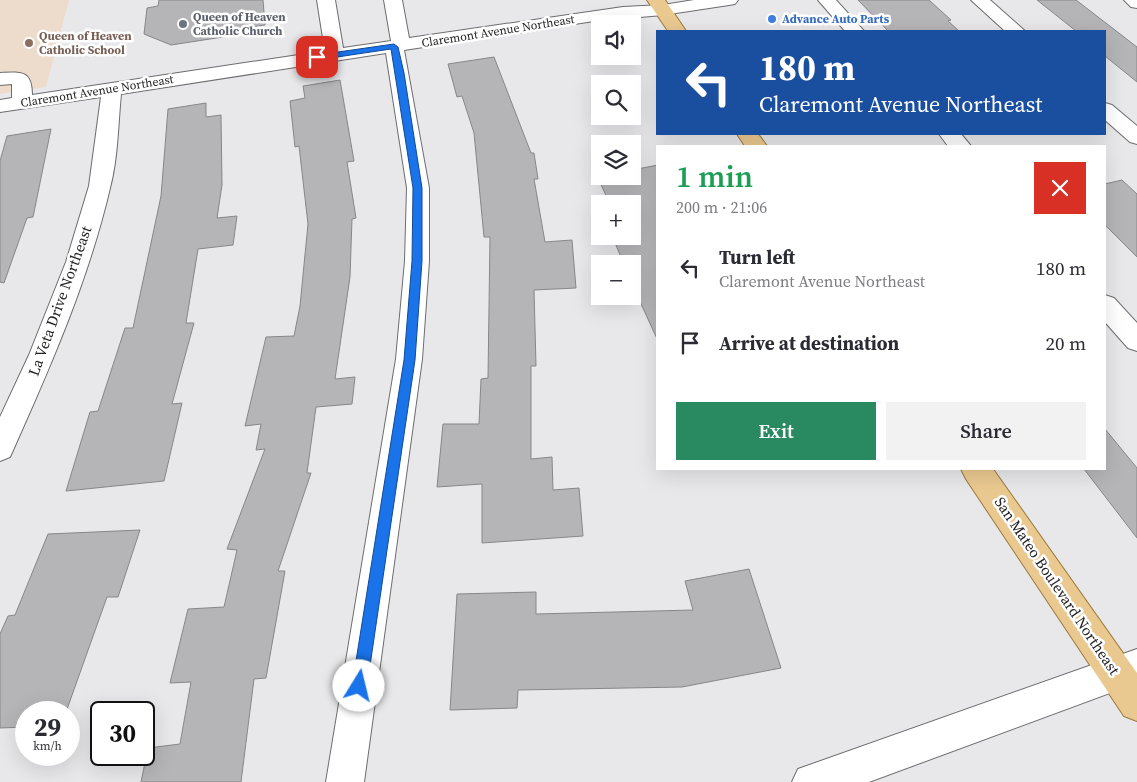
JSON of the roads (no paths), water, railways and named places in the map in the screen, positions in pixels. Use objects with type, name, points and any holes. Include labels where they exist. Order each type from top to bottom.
[{"type":"main road","points":[[659,5],[676,30]]},
{"type":"main road","name":"San Mateo Boulevard Northeast","points":[[977,470],[1127,670],[1137,703]]},
{"type":"street","points":[[326,0],[335,55]]},
{"type":"street","points":[[345,782],[409,360],[417,261],[418,188],[400,73],[393,0]]},
{"type":"street","name":"Claremont Avenue Northeast","points":[[0,106],[22,103],[85,86],[112,89],[659,5],[729,0]]},
{"type":"street","points":[[827,0],[854,30]]},
{"type":"street","points":[[980,0],[1015,30]]},
{"type":"street","points":[[1133,0],[1137,3]]},
{"type":"street","points":[[0,79],[16,78],[22,82],[22,103]]},
{"type":"street","name":"La Veta Drive Northeast","points":[[0,448],[42,355],[78,262],[100,186],[112,89]]},
{"type":"street","points":[[1106,110],[1137,137]]},
{"type":"street","points":[[950,135],[959,145]]},
{"type":"street","points":[[1106,305],[1137,340]]},
{"type":"street","points":[[811,782],[862,775],[1127,670]]},
{"type":"place","name":"Advance Auto Parts","points":[[772,19]]},
{"type":"place","name":"Queen of Heaven Catholic Church","points":[[183,24]]},
{"type":"place","name":"Queen of Heaven Catholic School","points":[[29,43]]}]
